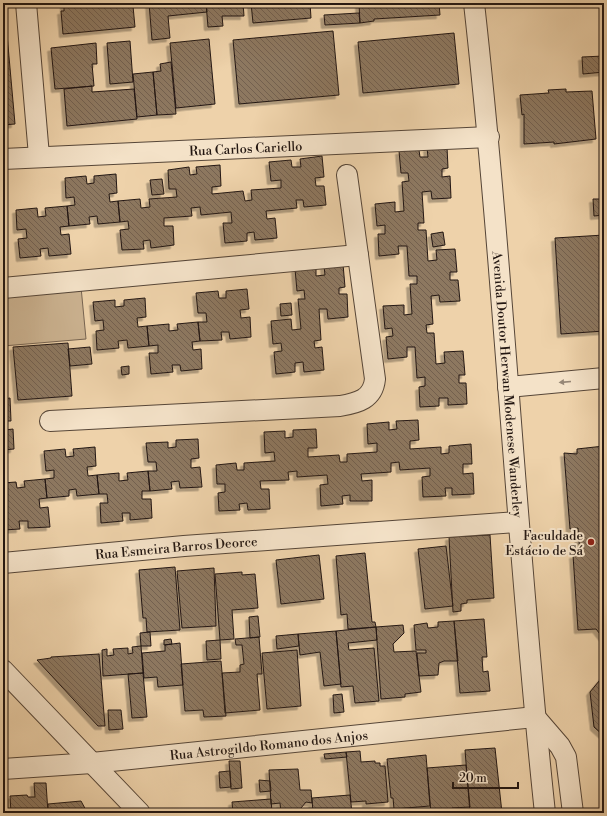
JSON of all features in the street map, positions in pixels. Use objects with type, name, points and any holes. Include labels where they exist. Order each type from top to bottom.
[{"type":"street","points":[[26,3],[39,156]]},
{"type":"street","name":"Avenida Doutor Herwan Modenese Wanderley","points":[[474,3],[489,137],[518,522],[545,813]]},
{"type":"street","name":"Rua Carlos Cariello","points":[[3,159],[39,156],[489,137]]},
{"type":"street","points":[[50,421],[340,406],[362,400],[372,393],[375,379],[347,175]]},
{"type":"street","points":[[3,288],[358,255]]},
{"type":"street","points":[[508,386],[604,378]]},
{"type":"street","name":"Rua Esmeira Barros Deorce","points":[[3,563],[184,546],[518,522]]},
{"type":"street","points":[[3,670],[140,813]]},
{"type":"street","points":[[535,717],[560,746],[566,757],[573,813]]},
{"type":"street","name":"Rua Astrogildo Romano dos Anjos","points":[[3,769],[92,763],[535,717]]},
{"type":"shaded area","points":[[81,287],[86,339],[3,346],[3,293]]},
{"type":"building","points":[[64,3],[129,3],[129,7],[133,6],[135,27],[63,34],[61,11],[64,11]]},
{"type":"building","points":[[149,3],[206,3],[207,12],[168,16],[170,38],[152,40]]},
{"type":"building","points":[[206,3],[243,3],[244,16],[222,16],[223,26],[208,27]]},
{"type":"building","points":[[251,3],[310,3],[311,18],[253,23]]},
{"type":"building","points":[[359,3],[439,3],[440,15],[374,19],[374,21],[360,23]]},
{"type":"building","points":[[359,13],[360,23],[325,25],[324,15]]},
{"type":"building","points":[[3,23],[6,23],[15,124],[3,125]]},
{"type":"building","points":[[333,31],[339,95],[239,104],[233,40]]},
{"type":"building","points":[[454,33],[459,84],[363,93],[358,42]]},
{"type":"building","points":[[209,39],[215,104],[176,108],[170,43]]},
{"type":"building","points":[[130,41],[133,82],[110,84],[107,43]]},
{"type":"building","points":[[96,43],[97,64],[92,64],[94,86],[55,89],[51,48]]},
{"type":"building","points":[[604,56],[604,72],[583,74],[582,57]]},
{"type":"building","points":[[171,62],[176,114],[157,115],[153,72],[161,71],[160,64]]},
{"type":"building","points":[[153,72],[157,115],[137,117],[133,74]]},
{"type":"building","points":[[92,86],[92,92],[134,89],[137,119],[67,126],[64,89]]},
{"type":"building","points":[[566,89],[566,92],[592,91],[596,139],[554,144],[554,142],[524,144],[524,114],[522,115],[520,95],[549,93],[548,90]]},
{"type":"building","points":[[447,147],[448,168],[442,169],[442,177],[450,176],[451,198],[432,199],[431,191],[422,192],[424,223],[418,223],[418,230],[426,230],[428,261],[437,260],[436,250],[455,249],[457,272],[450,272],[450,280],[458,280],[460,301],[440,302],[439,295],[431,296],[433,324],[426,325],[427,333],[434,333],[436,364],[445,363],[444,352],[463,351],[465,375],[459,375],[459,383],[466,383],[467,404],[448,405],[448,398],[439,398],[439,406],[420,407],[419,387],[425,386],[425,377],[417,378],[415,347],[407,347],[407,357],[388,359],[386,337],[393,336],[392,328],[385,329],[383,306],[404,305],[404,315],[412,314],[410,284],[417,284],[417,276],[409,276],[407,246],[398,246],[399,254],[379,256],[378,234],[385,234],[385,225],[377,226],[375,204],[395,202],[395,212],[404,211],[402,182],[409,181],[408,173],[401,173],[399,151],[419,150],[420,157],[428,157],[427,148]]},
{"type":"building","points":[[322,156],[324,177],[315,178],[316,186],[324,186],[326,205],[304,207],[303,200],[296,200],[297,208],[266,211],[267,219],[275,218],[277,238],[255,240],[254,232],[247,233],[247,241],[225,243],[223,223],[232,223],[231,212],[201,215],[200,207],[191,208],[192,216],[164,218],[164,226],[173,226],[174,245],[151,248],[150,240],[143,241],[144,249],[122,250],[120,230],[129,229],[128,221],[120,222],[118,201],[140,199],[141,208],[150,207],[149,199],[177,197],[176,189],[169,189],[168,170],[189,167],[190,175],[197,174],[196,167],[220,165],[221,186],[212,187],[212,194],[243,191],[245,201],[252,200],[251,190],[281,188],[281,180],[271,181],[269,162],[291,160],[292,167],[301,167],[300,159]]},
{"type":"building","points":[[116,174],[117,193],[109,194],[110,202],[118,201],[120,222],[98,224],[97,216],[89,217],[90,224],[69,226],[67,206],[75,205],[74,197],[66,198],[65,178],[86,176],[87,184],[94,183],[94,176]]},
{"type":"building","points":[[162,179],[164,194],[152,195],[150,180]]},
{"type":"building","points":[[593,199],[604,199],[604,215],[594,216]]},
{"type":"building","points":[[67,206],[69,226],[60,227],[61,235],[69,234],[71,254],[49,256],[48,248],[40,249],[41,256],[20,258],[18,239],[27,238],[26,229],[17,230],[16,210],[37,208],[38,217],[46,216],[45,208]]},
{"type":"building","points":[[443,232],[445,245],[433,247],[431,234]]},
{"type":"building","points":[[604,235],[604,331],[561,334],[555,238]]},
{"type":"building","points":[[343,264],[345,287],[339,288],[339,294],[347,294],[348,317],[328,319],[327,309],[319,309],[321,340],[314,341],[315,348],[322,347],[324,370],[304,372],[303,362],[295,363],[295,372],[276,374],[274,352],[282,351],[281,343],[273,344],[271,321],[291,319],[292,330],[301,329],[298,299],[305,299],[304,290],[297,291],[295,269],[316,267],[316,276],[325,275],[324,266]]},
{"type":"building","points":[[247,289],[249,309],[240,310],[241,318],[250,317],[251,337],[230,339],[229,332],[221,332],[222,340],[200,341],[198,322],[207,322],[206,313],[198,313],[196,293],[218,291],[219,298],[226,298],[226,291]]},
{"type":"building","points":[[145,298],[146,317],[137,318],[138,327],[147,326],[149,346],[128,348],[127,340],[118,341],[119,348],[97,350],[96,331],[104,330],[103,320],[95,321],[93,302],[115,300],[115,307],[124,306],[124,300]]},
{"type":"building","points":[[291,303],[292,315],[281,316],[280,304]]},
{"type":"building","points":[[198,322],[200,341],[192,342],[193,350],[201,349],[202,369],[181,371],[180,365],[172,365],[173,372],[151,374],[149,353],[158,353],[158,345],[149,346],[147,326],[169,324],[169,331],[178,330],[177,324]]},
{"type":"building","points":[[68,343],[72,396],[18,400],[13,347]]},
{"type":"building","points":[[90,347],[92,364],[70,366],[68,349]]},
{"type":"building","points":[[129,366],[129,374],[122,375],[121,367]]},
{"type":"building","points":[[10,398],[11,421],[4,421],[5,430],[13,429],[14,449],[3,450],[3,399]]},
{"type":"building","points":[[418,420],[419,440],[410,441],[410,449],[441,447],[441,454],[449,453],[449,446],[471,444],[472,464],[463,464],[463,474],[473,473],[474,494],[452,495],[452,488],[445,488],[446,496],[423,497],[422,477],[430,476],[430,468],[400,470],[399,462],[391,463],[391,472],[361,474],[362,481],[372,480],[372,501],[350,501],[350,495],[342,496],[343,504],[321,506],[320,485],[328,484],[327,475],[297,477],[297,471],[288,472],[289,480],[260,481],[261,489],[269,489],[270,509],[248,510],[247,503],[239,504],[240,510],[219,511],[218,493],[225,492],[225,484],[217,484],[216,465],[236,463],[237,470],[244,470],[244,463],[275,461],[274,452],[265,453],[264,432],[285,431],[285,438],[293,437],[293,430],[316,429],[317,448],[308,448],[308,457],[339,455],[340,462],[347,462],[347,454],[377,452],[377,443],[368,444],[367,424],[389,422],[389,430],[397,429],[396,421]]},
{"type":"building","points":[[198,439],[199,458],[191,459],[191,468],[200,467],[202,487],[180,488],[179,481],[171,482],[172,489],[150,491],[148,471],[157,471],[156,462],[148,462],[146,443],[168,442],[168,448],[176,447],[176,440]]},
{"type":"building","name":"Faculdade Estácio de Sá","points":[[604,446],[604,639],[596,629],[578,630],[573,555],[580,555],[578,528],[570,529],[564,453],[577,454],[577,449]]},
{"type":"building","points":[[95,447],[96,466],[87,467],[88,476],[97,475],[99,494],[77,496],[76,489],[69,490],[69,496],[47,498],[45,479],[54,478],[54,470],[46,471],[44,451],[65,449],[66,457],[74,456],[73,449]]},
{"type":"building","points":[[148,471],[150,491],[142,491],[142,499],[151,499],[152,518],[130,520],[130,513],[122,513],[123,521],[101,523],[100,503],[108,503],[107,494],[99,494],[97,475],[119,473],[119,481],[128,480],[127,473]]},
{"type":"building","points":[[45,479],[47,498],[39,499],[40,508],[48,507],[50,527],[28,528],[28,521],[19,521],[20,529],[3,530],[3,511],[5,511],[5,501],[3,502],[3,483],[16,482],[17,488],[25,487],[24,481]]},
{"type":"building","points":[[490,535],[494,598],[467,600],[467,603],[461,604],[461,611],[453,612],[449,537]]},
{"type":"building","points":[[446,546],[453,606],[425,609],[418,549]]},
{"type":"building","points":[[365,553],[372,622],[375,622],[376,627],[348,629],[347,614],[341,615],[336,556]]},
{"type":"building","points":[[319,555],[324,599],[281,604],[276,560]]},
{"type":"building","points":[[175,567],[180,630],[147,632],[146,618],[143,618],[139,570]]},
{"type":"building","points":[[214,568],[216,626],[182,628],[177,571]]},
{"type":"building","points":[[242,572],[242,575],[255,574],[258,608],[232,610],[234,639],[220,640],[215,574]]},
{"type":"building","points":[[258,616],[260,637],[250,638],[249,617]]},
{"type":"building","points":[[484,619],[487,657],[482,657],[483,672],[488,671],[490,691],[460,693],[454,621]]},
{"type":"building","points":[[454,621],[458,661],[444,661],[439,663],[438,675],[419,676],[417,653],[426,653],[426,650],[416,650],[414,625],[427,623],[428,628],[438,627],[438,622]]},
{"type":"building","points":[[403,625],[404,633],[393,644],[394,652],[416,651],[421,692],[405,694],[405,697],[381,699],[376,627]]},
{"type":"building","points":[[376,627],[377,640],[348,643],[349,650],[374,648],[379,701],[355,703],[353,686],[341,687],[336,631]]},
{"type":"building","points":[[336,631],[341,684],[324,686],[320,652],[300,655],[298,634]]},
{"type":"building","points":[[150,632],[151,646],[141,646],[140,633]]},
{"type":"building","points":[[298,634],[299,646],[277,649],[276,636]]},
{"type":"building","points":[[259,637],[262,674],[257,674],[260,710],[225,713],[222,673],[240,672],[240,665],[244,664],[242,645],[236,645],[235,639]]},
{"type":"building","points":[[171,639],[172,644],[164,645],[164,640]]},
{"type":"building","points":[[220,640],[221,659],[207,660],[206,641]]},
{"type":"building","points":[[180,643],[183,685],[158,687],[157,677],[144,678],[142,653],[165,651],[165,645]]},
{"type":"building","points":[[141,646],[143,673],[103,676],[102,650],[107,649],[107,656],[114,655],[113,649],[128,648],[128,654],[133,653],[132,647]]},
{"type":"building","points":[[297,650],[301,706],[267,709],[262,653]]},
{"type":"building","points":[[99,654],[105,726],[98,726],[37,660],[51,657]]},
{"type":"building","points":[[221,661],[226,716],[204,717],[203,710],[185,711],[181,664]]},
{"type":"building","points":[[143,673],[147,717],[132,718],[128,674]]},
{"type":"building","points":[[604,675],[604,736],[594,727],[590,692]]},
{"type":"building","points":[[342,694],[344,712],[334,713],[333,695]]},
{"type":"building","points":[[108,710],[121,710],[123,729],[109,730]]},
{"type":"building","points":[[495,748],[502,813],[470,813],[465,750]]},
{"type":"building","points":[[360,751],[361,762],[375,761],[375,763],[380,763],[380,766],[385,766],[388,802],[366,804],[366,801],[351,802],[346,752]]},
{"type":"building","points":[[346,752],[347,757],[325,759],[324,754]]},
{"type":"building","points":[[426,755],[430,806],[394,809],[393,798],[391,798],[387,759]]},
{"type":"building","points":[[229,761],[240,761],[242,788],[231,789]]},
{"type":"building","points":[[466,765],[470,807],[452,808],[452,813],[431,813],[427,768]]},
{"type":"building","points":[[298,769],[300,790],[311,790],[312,803],[306,802],[301,808],[304,813],[281,813],[280,803],[271,804],[269,770]]},
{"type":"building","points":[[230,771],[231,787],[220,788],[219,772]]},
{"type":"building","points":[[259,780],[270,781],[271,791],[260,792]]},
{"type":"building","points":[[34,783],[46,783],[48,813],[11,813],[10,796],[27,795],[28,797],[35,797]]},
{"type":"building","points":[[350,795],[352,813],[313,813],[312,798]]},
{"type":"building","points":[[271,799],[272,813],[233,813],[232,802]]},
{"type":"building","points":[[81,801],[87,812],[91,811],[91,813],[48,813],[48,804]]},
{"type":"building","points":[[430,809],[431,813],[415,813],[415,811]]},
{"type":"place","name":"Faculdade Estácio de Sá","points":[[591,542]]}]
